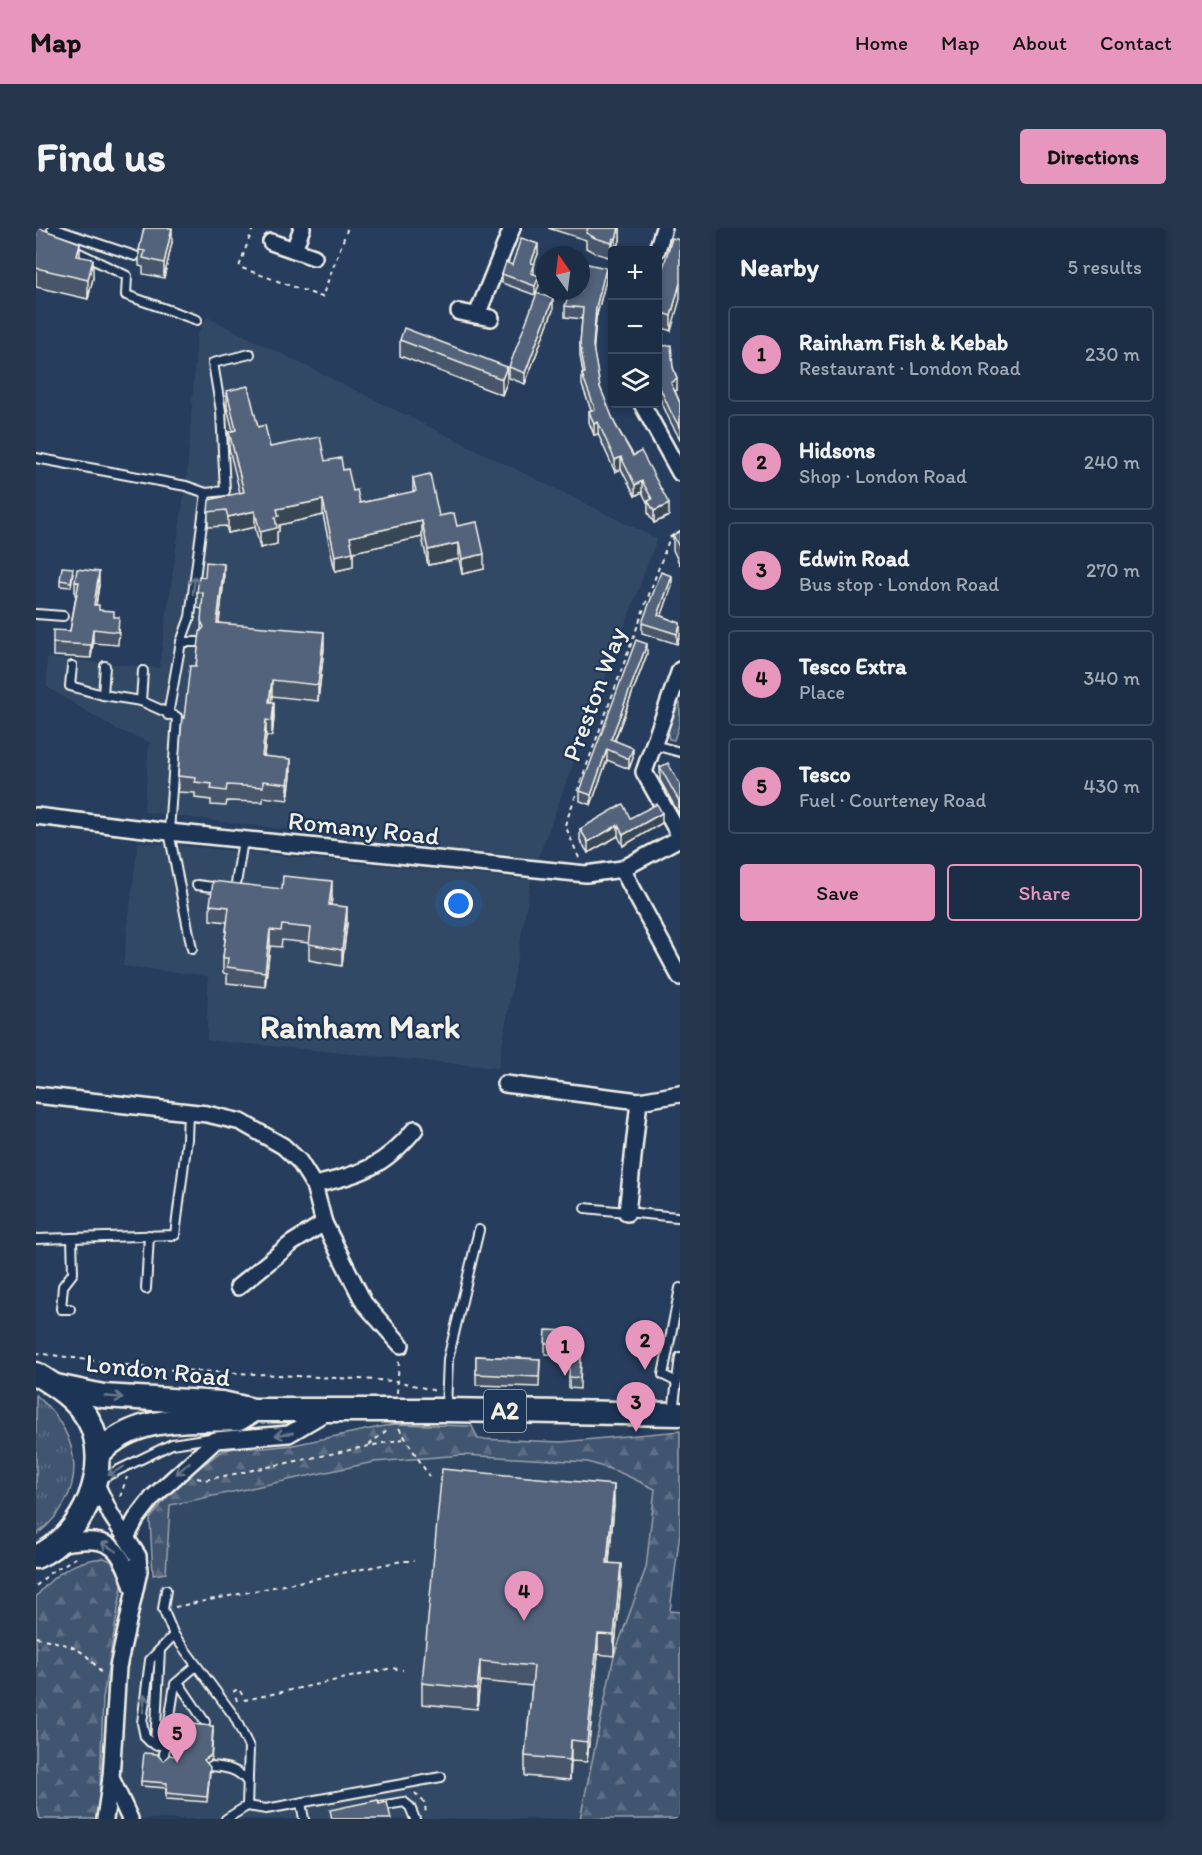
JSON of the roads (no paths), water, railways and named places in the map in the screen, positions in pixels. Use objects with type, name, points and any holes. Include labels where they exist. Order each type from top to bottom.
[{"type":"main road","points":[[36,1372],[74,1401],[87,1418],[99,1454],[95,1482],[81,1517],[42,1554]]},
{"type":"main road","name":"London Road","points":[[56,1386],[103,1396],[222,1403],[253,1410],[331,1410],[446,1401],[676,1414]]},
{"type":"main road","name":"London Road","points":[[99,1454],[112,1440],[147,1424],[239,1419],[253,1410]]},
{"type":"street","points":[[294,250],[302,228]]},
{"type":"street","points":[[459,312],[484,317],[512,228]]},
{"type":"street","points":[[658,246],[664,228]]},
{"type":"street","points":[[271,242],[314,256]]},
{"type":"street","points":[[644,408],[680,473]]},
{"type":"street","points":[[680,670],[644,772],[680,837]]},
{"type":"street","name":"Romany Road","points":[[36,816],[243,840],[586,874],[622,868],[680,837]]},
{"type":"street","points":[[622,868],[680,977]]},
{"type":"street","points":[[505,1084],[639,1101],[680,1094]]},
{"type":"street","points":[[36,1095],[188,1112],[241,1122],[283,1146],[299,1161],[314,1185],[324,1222],[364,1303],[401,1345]]},
{"type":"street","points":[[627,1213],[639,1101]]},
{"type":"street","points":[[314,1185],[348,1177],[378,1165],[398,1150],[415,1129]]},
{"type":"street","points":[[238,1287],[292,1243],[324,1222]]},
{"type":"street","name":"London Road","points":[[127,1536],[136,1519],[153,1497],[181,1468],[216,1440],[230,1437],[289,1434],[331,1410]]},
{"type":"street","points":[[95,1482],[111,1515],[127,1536],[138,1556],[139,1571],[124,1632],[112,1723],[111,1778],[105,1819]]},
{"type":"street","points":[[42,1554],[86,1539],[101,1542],[113,1548],[126,1562],[134,1591]]},
{"type":"street","points":[[111,1778],[130,1819]]},
{"type":"lane","points":[[52,228],[135,256]]},
{"type":"lane","points":[[60,245],[127,276],[126,295],[197,320]]},
{"type":"lane","points":[[36,458],[186,486],[206,493],[225,491],[221,411],[213,363],[250,354]]},
{"type":"lane","points":[[168,715],[181,642],[190,617],[206,493]]},
{"type":"lane","points":[[36,614],[63,616]]},
{"type":"lane","points":[[181,642],[198,642]]},
{"type":"lane","points":[[72,666],[70,686],[103,695],[141,701],[168,715],[177,717],[169,832],[192,949]]},
{"type":"lane","points":[[103,695],[105,666]]},
{"type":"lane","points":[[141,701],[143,671]]},
{"type":"lane","points":[[654,745],[680,752]]},
{"type":"lane","points":[[197,885],[236,890],[243,840]]},
{"type":"lane","points":[[36,1239],[175,1234],[188,1139],[188,1112]]},
{"type":"lane","points":[[585,1208],[677,1217]]},
{"type":"lane","points":[[446,1401],[448,1359],[479,1230]]},
{"type":"lane","points":[[147,1288],[149,1235]]},
{"type":"lane","points":[[70,1309],[61,1309],[63,1286],[72,1274],[72,1238]]},
{"type":"lane","points":[[677,1382],[663,1375],[680,1288]]},
{"type":"lane","points":[[676,1414],[680,1357]]},
{"type":"lane","points":[[95,1482],[175,1443],[200,1438],[230,1437]]},
{"type":"lane","points":[[166,1590],[163,1610],[174,1635],[230,1710],[249,1747],[247,1806]]},
{"type":"lane","points":[[166,1747],[155,1745],[145,1737],[142,1723],[148,1665],[174,1635]]},
{"type":"lane","points":[[155,1745],[160,1650]]},
{"type":"lane","points":[[163,1760],[178,1682],[196,1666]]},
{"type":"lane","points":[[178,1682],[205,1722]]},
{"type":"lane","points":[[210,1766],[226,1767],[241,1773],[249,1784]]},
{"type":"lane","points":[[226,1819],[247,1806],[266,1809],[441,1777]]},
{"type":"lane","points":[[375,1808],[387,1803],[404,1802],[410,1807],[415,1819]]},
{"type":"lane","points":[[301,1803],[304,1819]]},
{"type":"place","name":"Hidsons","points":[[645,1370]]},
{"type":"place","name":"Rainham Fish & Kebab","points":[[565,1376]]},
{"type":"place","name":"Edwin Road","points":[[636,1432]]},
{"type":"place","name":"Tesco Extra","points":[[524,1621]]},
{"type":"place","name":"Tesco","points":[[177,1763]]},
{"type":"district","name":"Rainham Mark","points":[[360,1027]]}]
